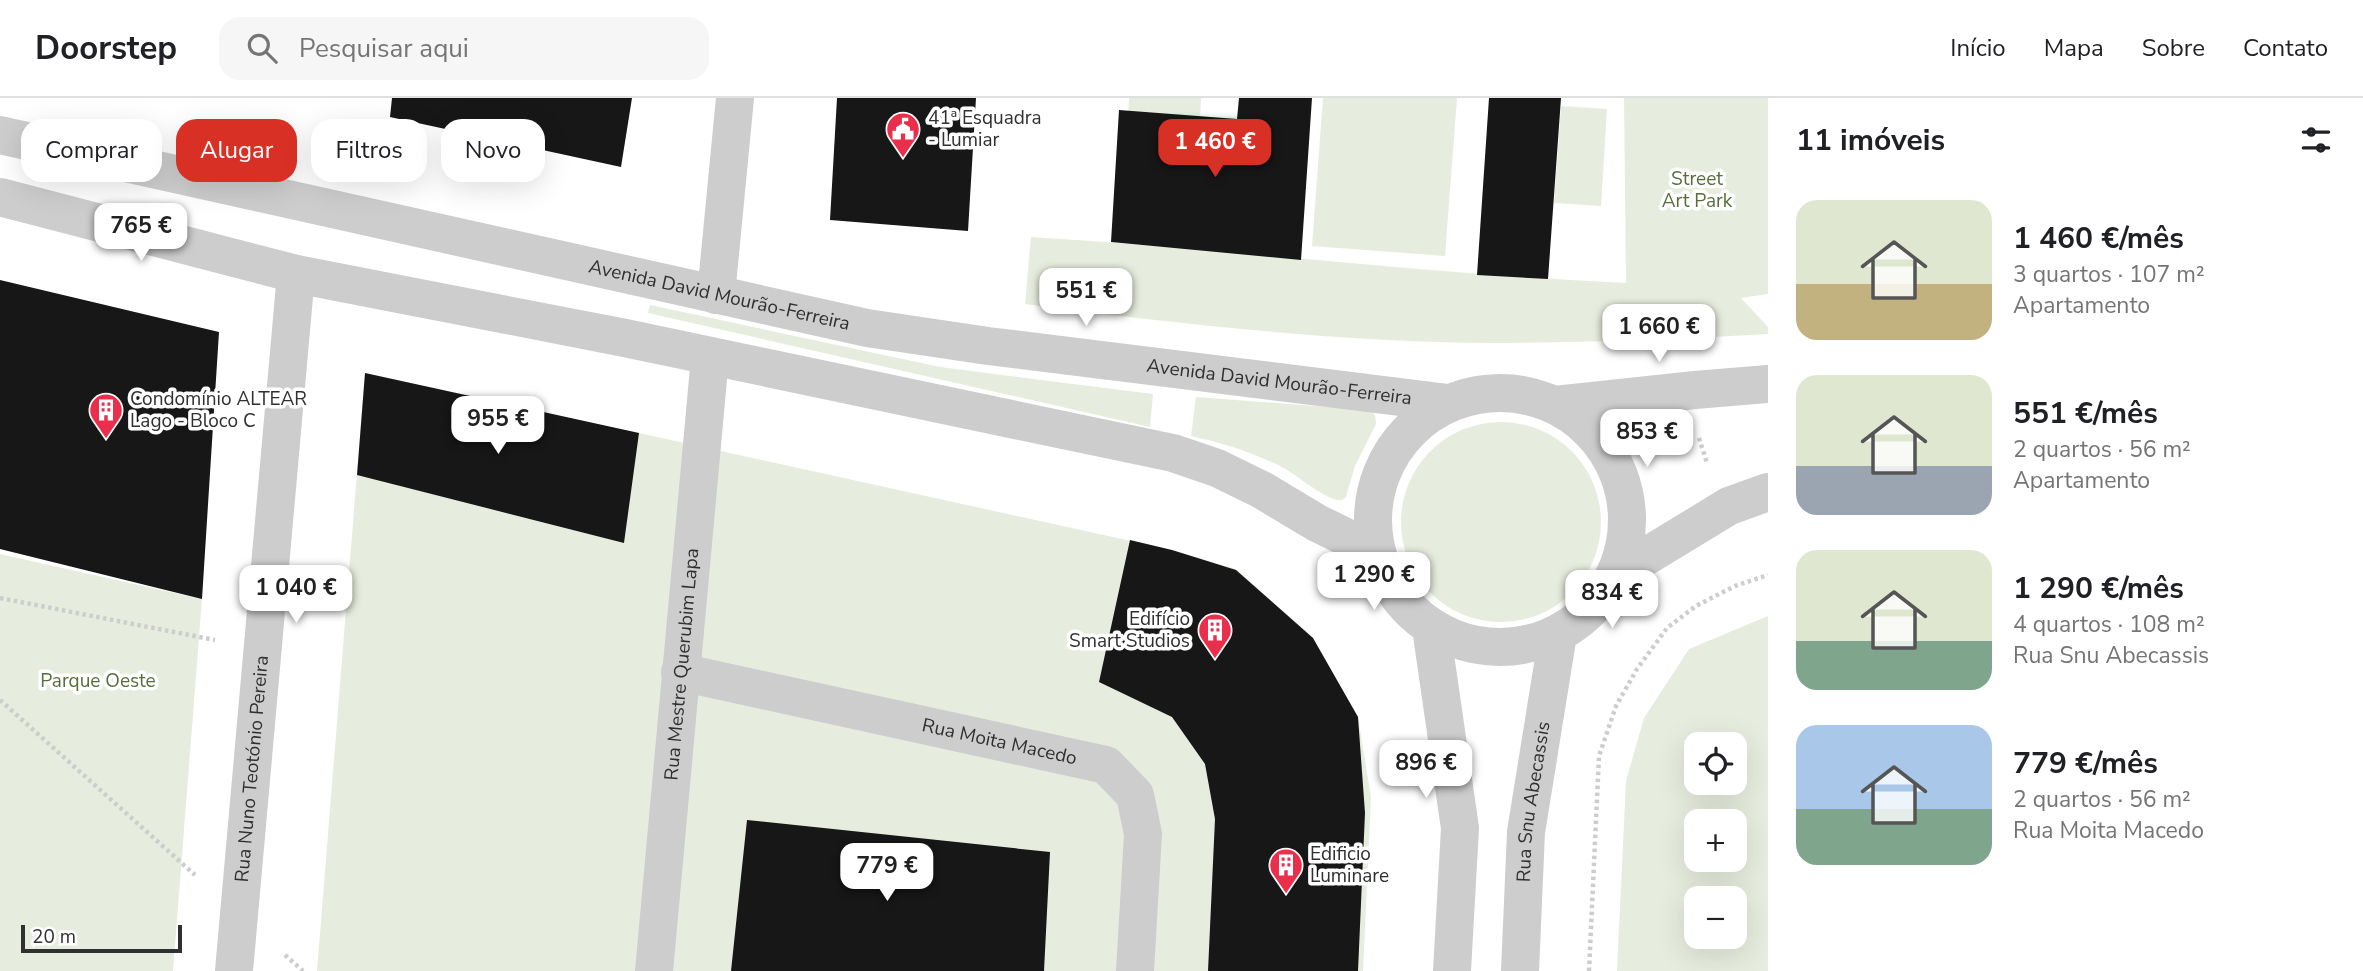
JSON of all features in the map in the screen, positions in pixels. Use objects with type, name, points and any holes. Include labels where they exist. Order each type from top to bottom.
[{"type":"street","points":[[716,295],[735,98]]},
{"type":"street","name":"Avenida David Mourão-Ferreira","points":[[0,135],[867,328],[988,346],[1448,402]]},
{"type":"street","points":[[0,197],[296,274],[625,338],[1173,453],[1217,468],[1376,552]]},
{"type":"street","name":"Rua Nuno Teotónio Pereira","points":[[234,971],[296,274]]},
{"type":"street","name":"Rua Mestre Querubim Lapa","points":[[653,971],[710,357]]},
{"type":"street","points":[[1555,405],[1768,384]]},
{"type":"street","points":[[1483,392],[1520,393],[1555,405],[1589,428],[1613,460],[1626,498],[1626,538],[1614,576],[1591,610],[1558,634],[1516,647],[1472,645],[1431,628],[1407,608],[1389,582],[1376,552],[1372,516],[1378,481],[1394,449],[1418,421],[1448,402],[1483,392]]},
{"type":"street","points":[[1614,576],[1729,506],[1768,492]]},
{"type":"street","points":[[1431,628],[1460,828],[1452,971]]},
{"type":"street","name":"Rua Snu Abecassis","points":[[1520,971],[1526,832],[1558,634]]},
{"type":"street","name":"Rua Moita Macedo","points":[[680,672],[1106,765],[1135,796],[1143,834],[1135,971]]},
{"type":"path","points":[[1697,432],[1709,468]]},
{"type":"path","points":[[1589,971],[1600,756],[1616,706],[1637,669],[1667,628],[1696,606],[1735,586],[1768,575]]},
{"type":"path","points":[[0,598],[264,650]]},
{"type":"path","points":[[0,700],[303,971]]},
{"type":"green space","points":[[1129,98],[1201,98],[1200,121],[1128,116]]},
{"type":"green space","points":[[1323,98],[1457,98],[1445,256],[1312,246]]},
{"type":"green space","name":"Street Art Park","points":[[1624,98],[1768,98],[1768,294],[1741,298],[1768,327],[1768,334],[1561,342],[1434,342],[1258,331],[1025,304],[1031,237],[1477,274],[1626,283]]},
{"type":"green space","points":[[1561,106],[1607,109],[1601,206],[1554,203]]},
{"type":"green space","points":[[650,305],[940,367],[1153,394],[1150,427],[648,313]]},
{"type":"green space","points":[[365,373],[1172,550],[1236,569],[1313,638],[1358,717],[1371,797],[1363,971],[317,971]]},
{"type":"green space","points":[[1196,397],[1369,410],[1375,415],[1376,424],[1355,466],[1346,497],[1336,500],[1269,461],[1237,448],[1191,436]]},
{"type":"green space","points":[[1501,422],[1539,430],[1572,451],[1593,484],[1601,522],[1593,560],[1572,593],[1539,614],[1501,622],[1463,614],[1430,593],[1409,560],[1401,522],[1409,484],[1430,451],[1463,430]]},
{"type":"green space","name":"Parque Oeste","points":[[0,554],[202,599],[173,971],[0,971]]},
{"type":"green space","points":[[1768,616],[1768,971],[1617,971],[1626,781],[1644,718],[1689,649]]},
{"type":"building","points":[[392,98],[632,98],[621,167],[545,151],[545,119],[441,119],[441,128],[427,125],[427,119],[390,117]]},
{"type":"building","name":"41ª Esquadra - Lumiar","points":[[837,98],[976,98],[968,231],[830,220]]},
{"type":"building","points":[[1239,98],[1312,98],[1301,260],[1111,242],[1119,110],[1237,119]]},
{"type":"building","points":[[1489,98],[1561,98],[1548,279],[1477,275]]},
{"type":"building","name":"Condomínio ALTEAR Lago - Bloco C","points":[[0,280],[219,332],[202,599],[0,549]]},
{"type":"building","points":[[365,373],[639,433],[624,543],[357,475]]},
{"type":"building","name":"Edifício Smart Studios","points":[[1130,540],[1236,570],[1313,638],[1358,717],[1365,813],[1358,971],[1208,971],[1215,819],[1205,764],[1172,717],[1099,682]]},
{"type":"building","points":[[747,820],[1050,852],[1044,971],[731,971]]},
{"type":"place","name":"41ª Esquadra - Lumiar","points":[[903,159]]},
{"type":"place","name":"Condomínio ALTEAR Lago - Bloco C","points":[[106,440]]},
{"type":"place","name":"Edifício Smart Studios","points":[[1215,660]]},
{"type":"place","name":"Edificio Luminare","points":[[1286,895]]}]
